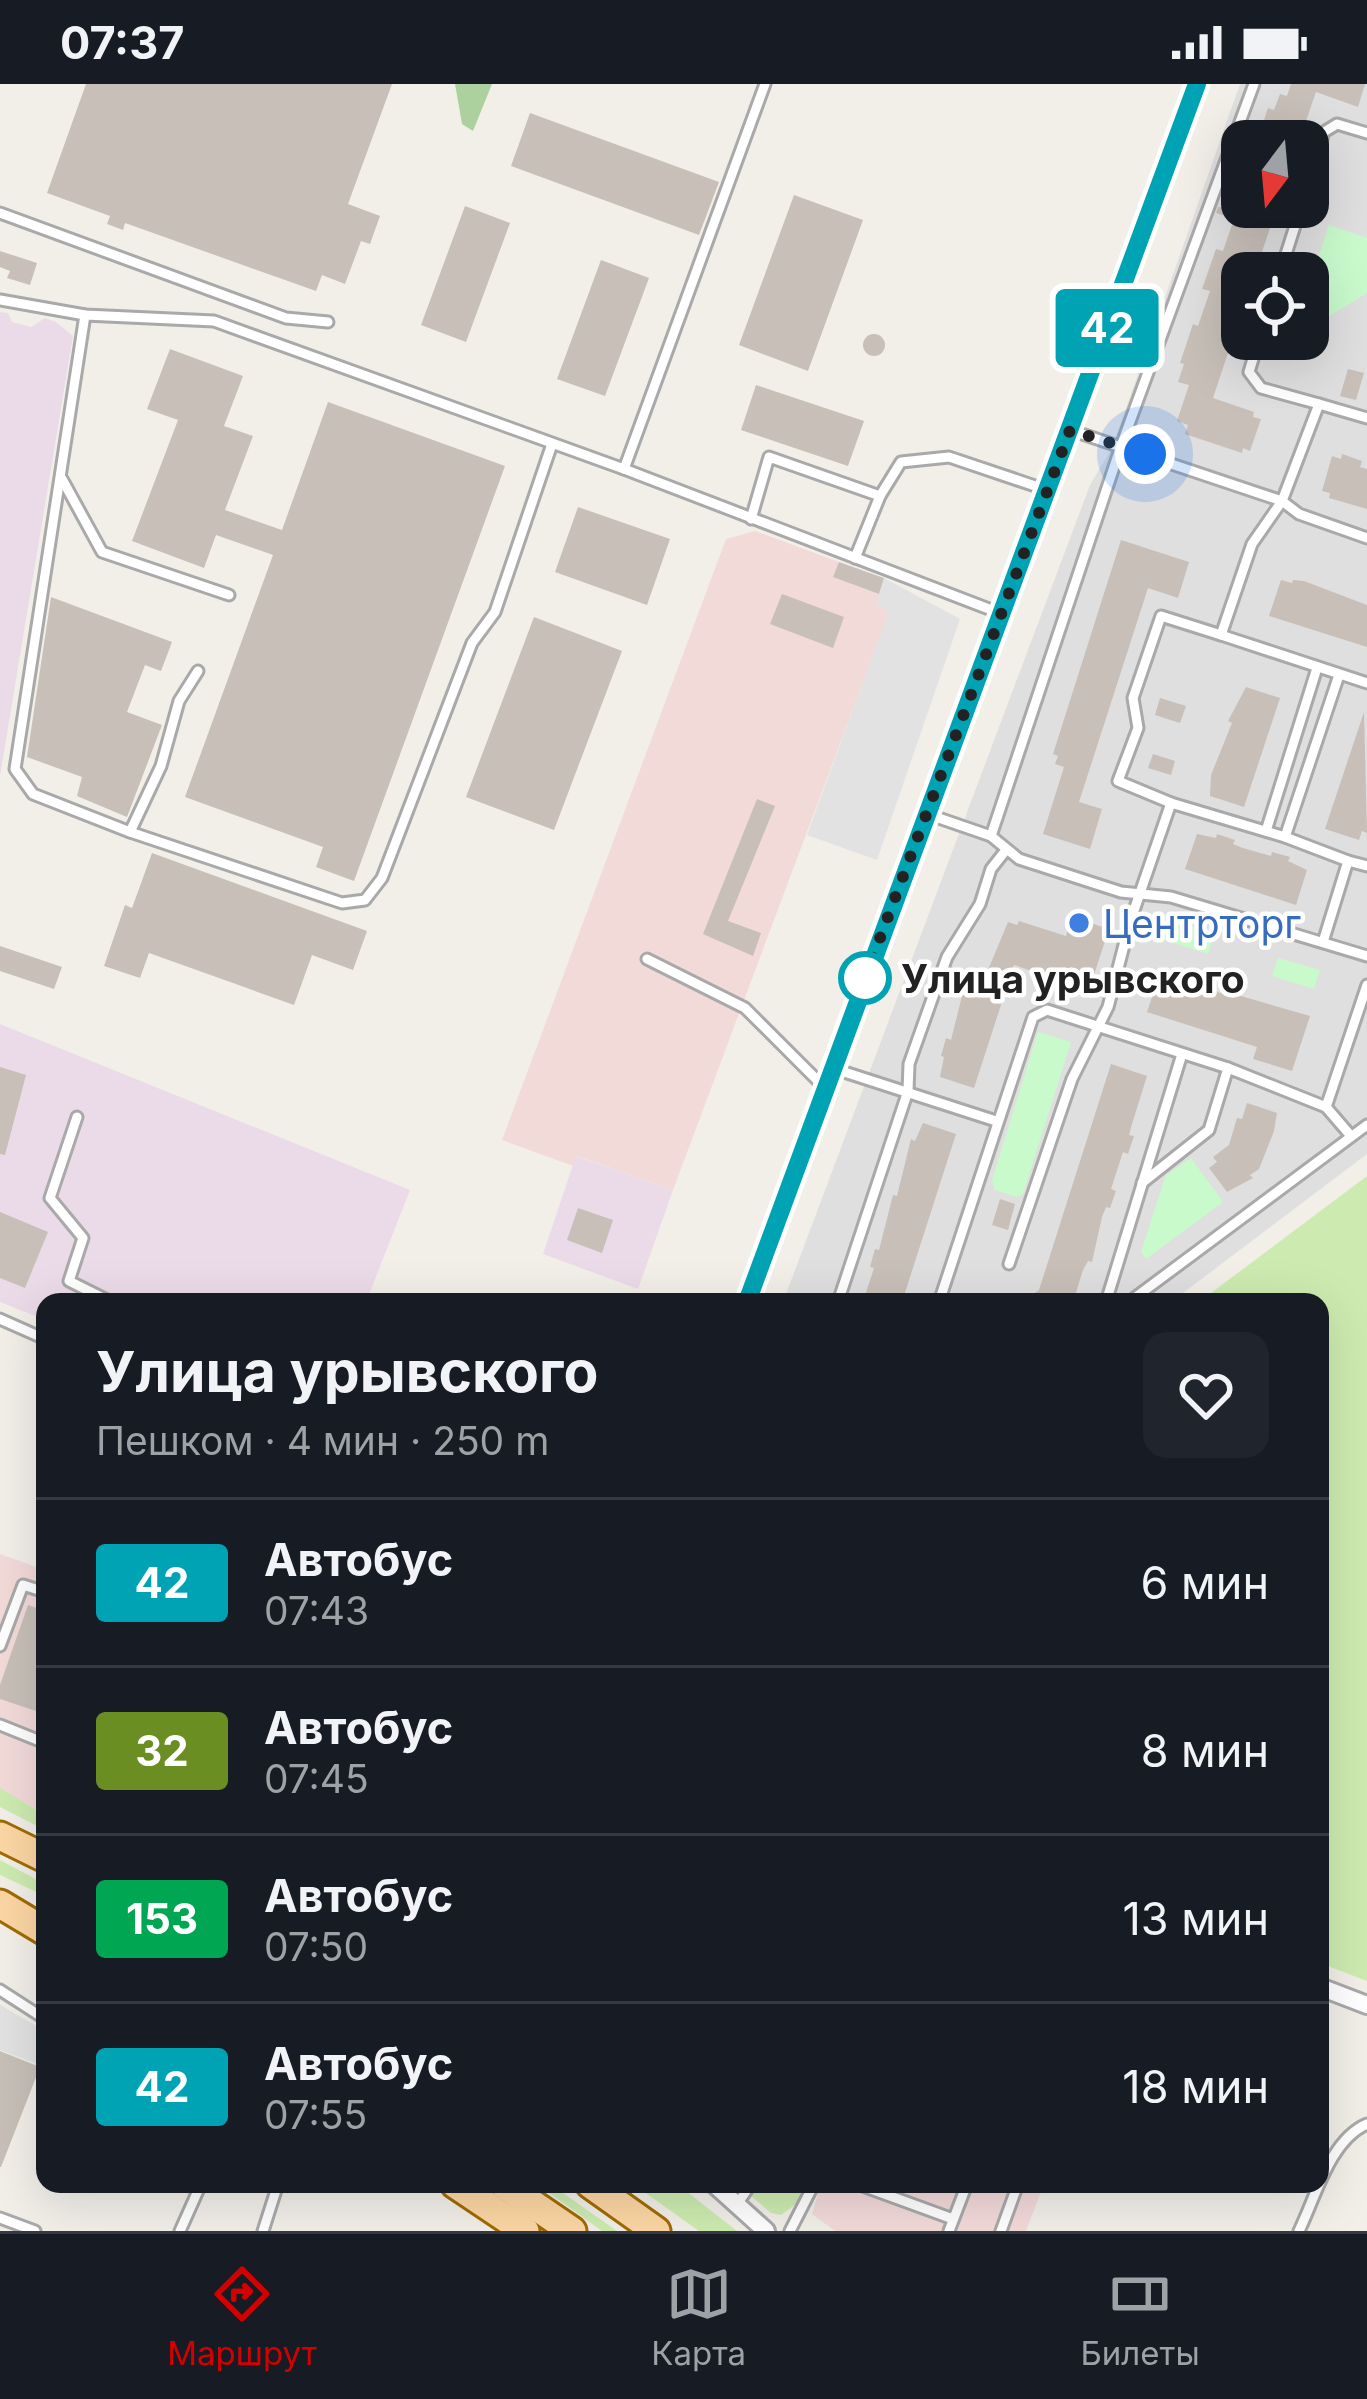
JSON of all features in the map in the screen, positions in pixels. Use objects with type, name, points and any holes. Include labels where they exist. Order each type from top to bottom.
[{"type":"main road","points":[[0,1836],[36,1854]]},
{"type":"main road","points":[[0,1901],[36,1915]]},
{"type":"main road","points":[[0,1901],[36,1924]]},
{"type":"main road","points":[[468,2193],[525,2231]]},
{"type":"main road","points":[[516,2193],[572,2231]]},
{"type":"main road","points":[[603,2193],[656,2231]]},
{"type":"street","points":[[750,1293],[1197,84]]},
{"type":"street","points":[[1329,1990],[1367,2005]]},
{"type":"street","points":[[725,2193],[766,2231]]},
{"type":"lane","points":[[624,469],[765,84]]},
{"type":"lane","points":[[991,836],[1120,446],[1254,84]]},
{"type":"lane","points":[[1329,129],[1336,124],[1367,133]]},
{"type":"lane","points":[[0,212],[286,318],[328,322]]},
{"type":"lane","points":[[0,300],[85,315],[214,321],[624,469],[1002,614]]},
{"type":"lane","points":[[85,315],[15,769],[33,794],[341,903],[364,900],[382,878],[472,643],[495,612],[552,444]]},
{"type":"lane","points":[[1253,360],[1249,372],[1261,388],[1367,418]]},
{"type":"lane","points":[[1221,635],[1252,544],[1282,501],[1319,404]]},
{"type":"lane","points":[[1070,430],[1282,501],[1299,514],[1367,538]]},
{"type":"lane","points":[[751,518],[769,457],[880,496]]},
{"type":"lane","points":[[854,558],[880,496],[901,463],[950,457],[1047,490]]},
{"type":"lane","points":[[62,478],[102,552],[229,595]]},
{"type":"lane","points":[[1367,682],[1161,616],[1133,698],[1138,728],[1118,781],[1171,803],[1367,866]]},
{"type":"lane","points":[[1266,831],[1317,668]]},
{"type":"lane","points":[[130,832],[161,766],[179,701],[198,671]]},
{"type":"lane","points":[[1285,837],[1340,675]]},
{"type":"lane","points":[[1009,1264],[1072,1078],[1100,1028],[1171,803]]},
{"type":"lane","points":[[927,814],[991,836],[1019,860],[1139,895],[1171,897],[1367,956]]},
{"type":"lane","points":[[841,1293],[908,1091],[909,1064],[946,957],[980,904],[991,869],[1006,850]]},
{"type":"lane","points":[[1323,942],[1348,861]]},
{"type":"lane","points":[[647,959],[745,1008],[827,1089]]},
{"type":"lane","points":[[1326,1107],[1367,985]]},
{"type":"lane","points":[[942,1293],[1033,1017],[1047,1010],[1228,1068],[1326,1107],[1352,1136]]},
{"type":"lane","points":[[1109,1293],[1182,1054]]},
{"type":"lane","points":[[1142,1183],[1209,1130],[1228,1068]]},
{"type":"lane","points":[[835,1070],[997,1121]]},
{"type":"lane","points":[[77,1117],[50,1198],[83,1238],[69,1280],[94,1293]]},
{"type":"lane","points":[[1142,1293],[1367,1125]]},
{"type":"lane","points":[[0,1319],[36,1335]]},
{"type":"lane","points":[[0,1646],[22,1585],[36,1589]]},
{"type":"lane","points":[[0,1725],[36,1739]]},
{"type":"lane","points":[[0,1990],[36,2013]]},
{"type":"lane","points":[[1329,2168],[1351,2132],[1367,2124]]},
{"type":"lane","points":[[181,2231],[196,2193]]},
{"type":"lane","points":[[262,2231],[275,2193]]},
{"type":"lane","points":[[738,2203],[745,2193]]},
{"type":"lane","points":[[790,2231],[809,2193]]},
{"type":"lane","points":[[882,2193],[953,2219]]},
{"type":"lane","points":[[949,2231],[963,2193]]},
{"type":"lane","points":[[1001,2231],[1015,2193]]},
{"type":"lane","points":[[1299,2231],[1317,2193]]},
{"type":"lane","points":[[0,2218],[35,2231]]},
{"type":"shaded area","points":[[1240,84],[1367,84],[1367,1154],[1183,1293],[786,1293],[1090,485],[1112,448],[1221,138],[1221,228],[1329,228],[1329,120],[1227,120]]},
{"type":"shaded area","points":[[0,312],[8,313],[12,322],[31,327],[45,318],[73,336],[0,776]]},
{"type":"shaded area","points":[[755,531],[839,562],[834,577],[879,594],[890,610],[673,1190],[577,1156],[573,1166],[502,1140],[726,539]]},
{"type":"shaded area","points":[[884,578],[960,619],[877,860],[807,835],[889,611],[876,604]]},
{"type":"shaded area","points":[[0,1024],[410,1190],[370,1293],[36,1293],[36,1316],[0,1302]]},
{"type":"shaded area","points":[[576,1156],[673,1190],[638,1289],[543,1254]]},
{"type":"shaded area","points":[[0,1554],[36,1567],[36,1809],[0,1790]]},
{"type":"shaded area","points":[[0,2005],[36,2026],[36,2064],[0,2050]]},
{"type":"shaded area","points":[[818,2193],[1041,2193],[1026,2231],[835,2231],[812,2214]]},
{"type":"green space","points":[[455,84],[492,84],[473,131],[462,124]]},
{"type":"green space","points":[[1329,225],[1367,238],[1367,293],[1329,316],[1329,252],[1320,252]]},
{"type":"green space","points":[[1155,915],[1214,933],[1208,954],[1149,935]]},
{"type":"green space","points":[[1278,958],[1320,970],[1314,989],[1272,976]]},
{"type":"green space","points":[[1038,1032],[1071,1042],[1023,1194],[1017,1197],[995,1190],[992,1180]]},
{"type":"green space","points":[[1191,1158],[1223,1202],[1146,1259],[1141,1252],[1166,1175]]},
{"type":"green space","points":[[1367,1176],[1367,1981],[1329,1966],[1329,1293],[1211,1293]]},
{"type":"green space","points":[[0,1788],[36,1810],[36,1825],[0,1807]]},
{"type":"green space","points":[[0,1860],[36,1879],[36,1892],[0,1875]]},
{"type":"green space","points":[[549,2193],[563,2193],[617,2231],[602,2231]]},
{"type":"green space","points":[[646,2193],[688,2193],[737,2231],[699,2231]]},
{"type":"green space","points":[[801,2193],[796,2204],[781,2215],[771,2213],[750,2195]]},
{"type":"building","points":[[86,84],[392,84],[348,204],[380,216],[370,244],[361,241],[345,284],[322,275],[316,291],[125,223],[123,230],[107,224],[110,216],[47,193]]},
{"type":"building","points":[[1291,84],[1365,84],[1358,107],[1316,92],[1306,120],[1264,120],[1280,94],[1287,96]]},
{"type":"building","points":[[530,113],[719,182],[699,235],[511,166]]},
{"type":"building","points":[[794,195],[863,220],[808,371],[739,345]]},
{"type":"building","points":[[465,206],[510,223],[466,342],[421,325]]},
{"type":"building","points":[[1231,228],[1270,228],[1262,252],[1221,252],[1221,360],[1226,360],[1213,398],[1254,412],[1253,417],[1261,419],[1250,451],[1243,448],[1242,453],[1185,434],[1188,425],[1177,421],[1189,385],[1178,382],[1184,364],[1180,363],[1210,291],[1202,289],[1216,249],[1223,251]]},
{"type":"building","points":[[0,251],[37,263],[30,285],[7,278],[10,271],[0,267]]},
{"type":"building","points":[[601,260],[649,278],[605,396],[557,379]]},
{"type":"building","points":[[874,334],[885,345],[874,356],[863,345]]},
{"type":"building","points":[[170,349],[243,376],[224,426],[253,436],[225,510],[282,530],[328,402],[505,466],[354,881],[316,867],[323,847],[185,797],[273,555],[216,535],[204,568],[132,541],[178,420],[147,409]]},
{"type":"building","points":[[1348,369],[1364,373],[1356,400],[1340,396]]},
{"type":"building","points":[[756,385],[864,421],[848,466],[741,430]]},
{"type":"building","points":[[1342,454],[1362,461],[1360,467],[1367,469],[1367,509],[1329,498],[1330,493],[1322,491],[1332,456],[1341,459]]},
{"type":"building","points":[[578,507],[670,539],[647,605],[555,572]]},
{"type":"building","points":[[1121,540],[1189,562],[1178,598],[1148,588],[1079,802],[1102,809],[1090,849],[1043,834],[1064,767],[1055,764],[1058,756],[1053,754]]},
{"type":"building","points":[[839,562],[884,578],[879,594],[833,577]]},
{"type":"building","points":[[1281,580],[1304,581],[1367,605],[1367,647],[1269,616]]},
{"type":"building","points":[[782,594],[844,617],[833,648],[770,624]]},
{"type":"building","points":[[51,597],[172,642],[161,671],[145,665],[127,712],[162,725],[127,817],[77,796],[82,777],[27,757]]},
{"type":"building","points":[[534,617],[622,651],[554,830],[466,797]]},
{"type":"building","points":[[1246,687],[1280,698],[1244,807],[1210,796],[1211,775],[1232,723],[1228,721]]},
{"type":"building","points":[[1160,698],[1186,706],[1180,723],[1155,715]]},
{"type":"building","points":[[1364,712],[1367,833],[1362,831],[1359,840],[1325,829]]},
{"type":"building","points":[[1153,754],[1175,761],[1171,775],[1148,768]]},
{"type":"building","points":[[757,799],[775,806],[728,921],[761,933],[753,956],[703,934]]},
{"type":"building","points":[[1197,834],[1216,838],[1217,834],[1243,848],[1290,857],[1288,861],[1307,870],[1296,905],[1185,869]]},
{"type":"building","points":[[152,853],[367,931],[353,970],[312,955],[294,1005],[149,953],[140,978],[104,966],[125,905],[132,908]]},
{"type":"building","points":[[1072,917],[1109,929],[1089,990],[1014,965],[974,1088],[940,1077],[941,1056],[946,1038],[951,1040],[965,984],[968,986],[977,967],[988,970],[1008,922],[1066,936]]},
{"type":"building","points":[[0,946],[62,967],[54,989],[0,971]]},
{"type":"building","points":[[1159,976],[1179,981],[1180,977],[1233,998],[1234,994],[1310,1016],[1292,1071],[1253,1059],[1257,1047],[1147,1012]]},
{"type":"building","points":[[1111,1064],[1147,1076],[1129,1135],[1134,1136],[1128,1154],[1123,1152],[1111,1189],[1116,1191],[1102,1217],[1092,1262],[1083,1270],[1076,1293],[1035,1293]]},
{"type":"building","points":[[0,1067],[26,1075],[5,1155],[0,1154]]},
{"type":"building","points":[[1247,1103],[1277,1113],[1274,1131],[1259,1169],[1250,1175],[1253,1178],[1227,1192],[1209,1168],[1217,1162],[1213,1157],[1229,1145]]},
{"type":"building","points":[[923,1123],[956,1134],[905,1293],[866,1293],[875,1249],[879,1250],[893,1195],[897,1196],[911,1139],[915,1141]]},
{"type":"building","points":[[1000,1199],[1015,1204],[1008,1230],[992,1225]]},
{"type":"building","points":[[578,1208],[613,1220],[602,1253],[567,1240]]},
{"type":"building","points":[[0,1212],[48,1232],[25,1288],[0,1278]]},
{"type":"building","points":[[28,1605],[36,1608],[36,1711],[0,1699],[0,1685]]},
{"type":"building","points":[[0,2051],[36,2065],[36,2077],[0,2167]]},
{"type":"bus line","name":"42","points":[[750,1293],[1197,84]]},
{"type":"place","name":"Центрторг","points":[[1079,923]]},
{"type":"place","name":"Улица урывского","points":[[865,978]]},
{"type":"route","points":[[865,978],[1070,430],[1145,454]]}]
